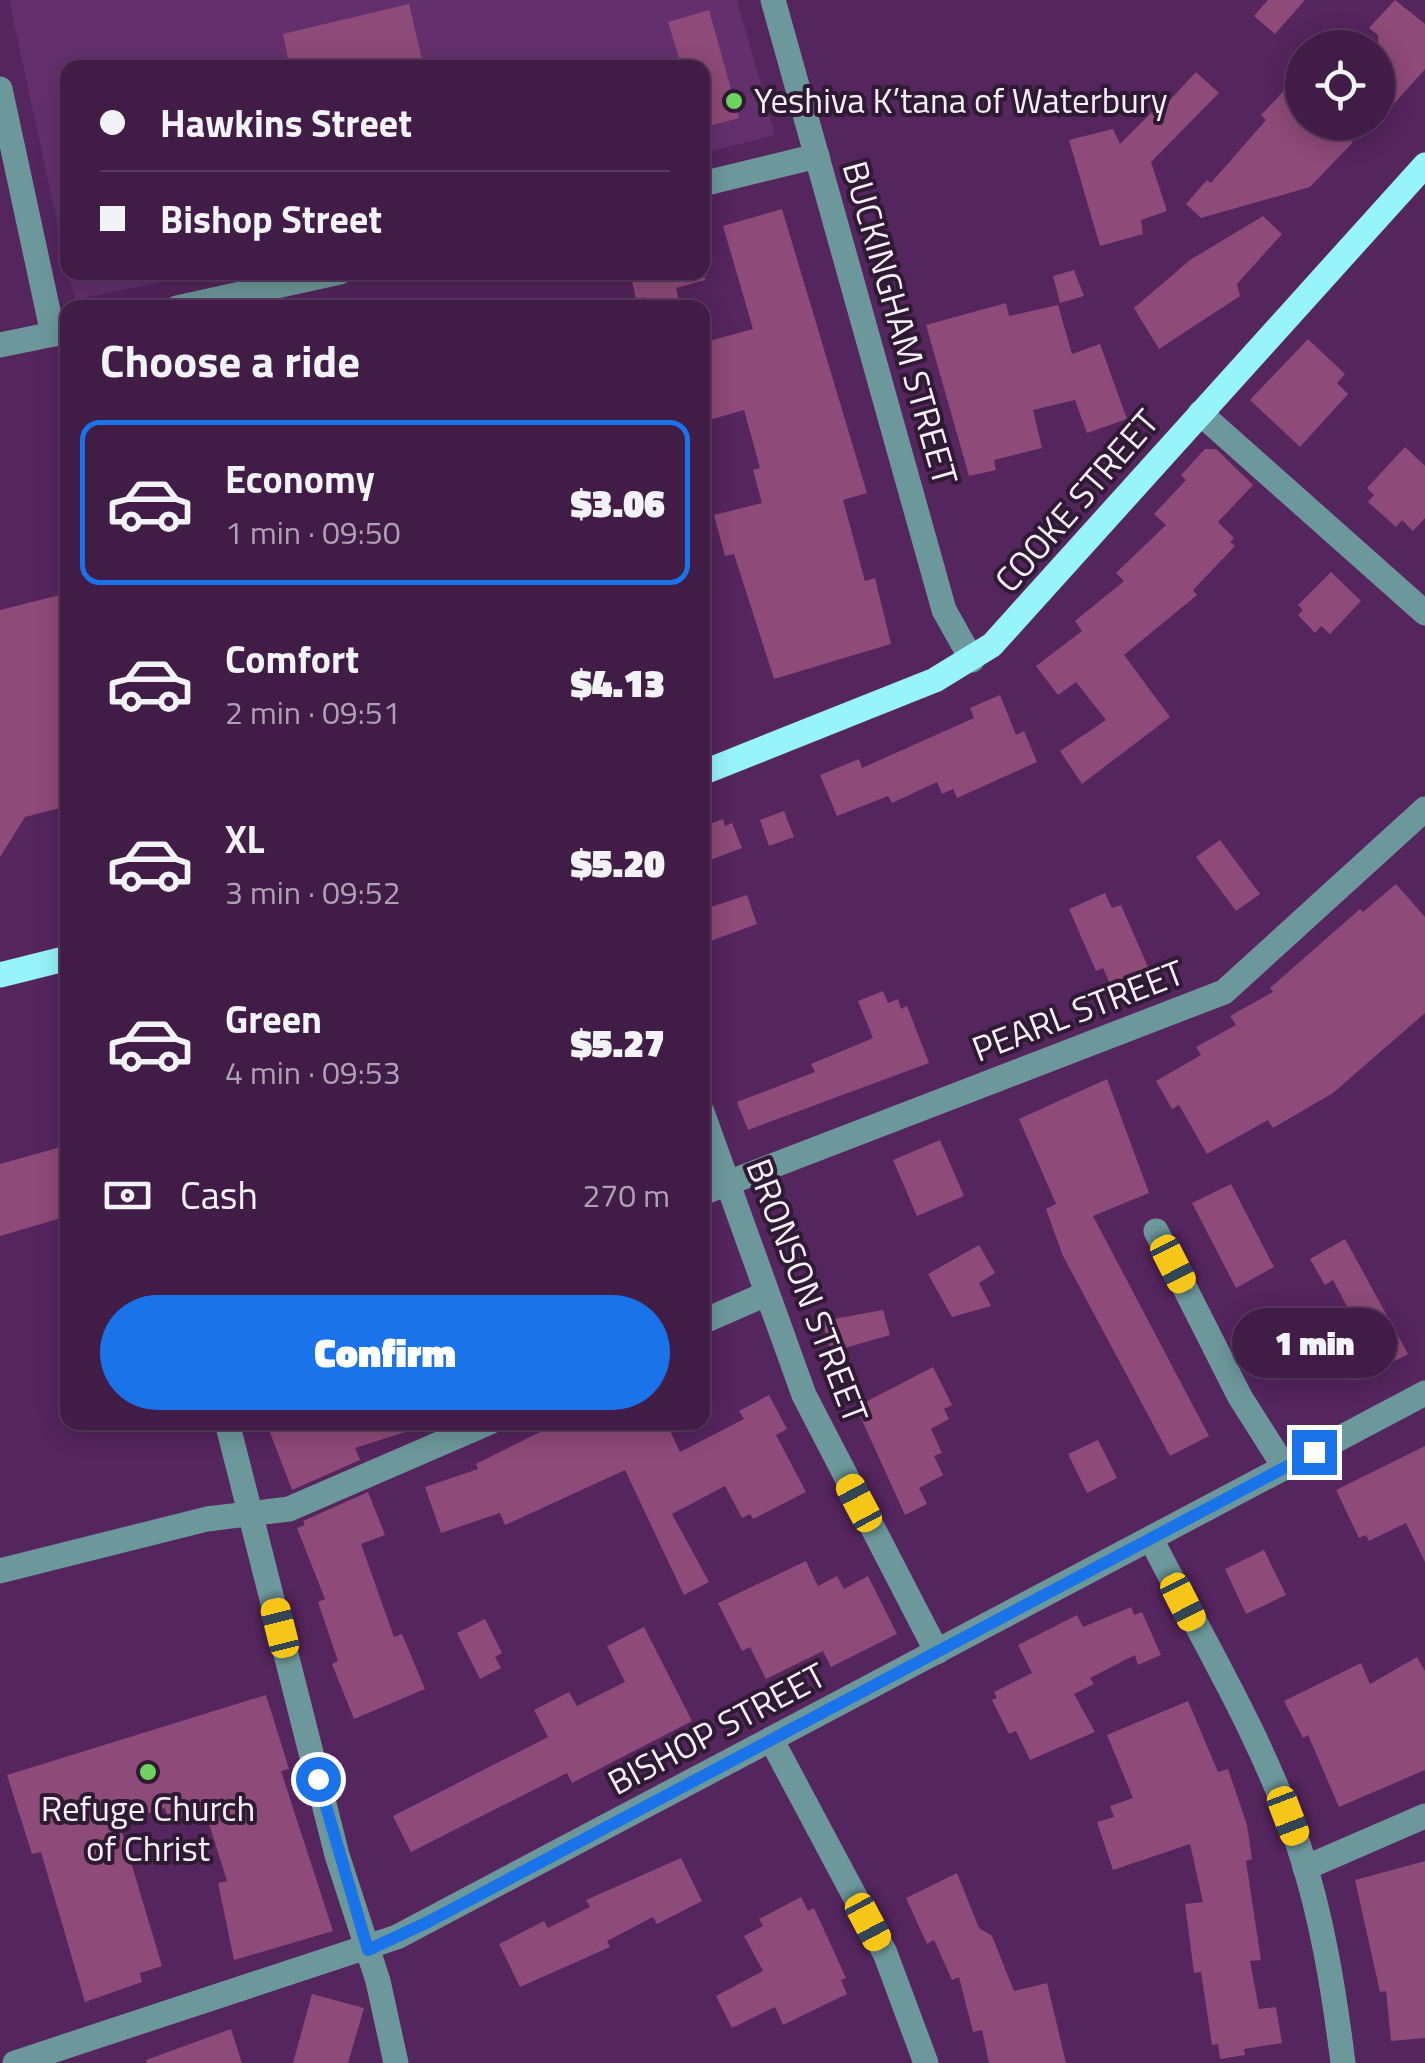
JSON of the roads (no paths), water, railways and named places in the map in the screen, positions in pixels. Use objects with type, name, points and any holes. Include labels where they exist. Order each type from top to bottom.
[{"type":"main road","name":"COOKE STREET","points":[[710,770],[830,725],[972,660],[1030,608],[1425,165]]},
{"type":"main road","points":[[0,975],[60,960]]},
{"type":"street","name":"BUCKINGHAM STREET","points":[[773,0],[944,610],[972,660]]},
{"type":"street","points":[[0,89],[60,332],[0,345]]},
{"type":"street","points":[[710,182],[818,156]]},
{"type":"street","points":[[213,300],[304,280]]},
{"type":"street","points":[[1200,413],[1425,614]]},
{"type":"street","name":"PEARL STREET","points":[[710,1189],[1224,992],[1425,808]]},
{"type":"street","name":"BRONSON STREET","points":[[710,1135],[812,1414],[937,1652]]},
{"type":"street","points":[[1156,1231],[1240,1397],[1284,1468]]},
{"type":"street","points":[[710,1318],[766,1294]]},
{"type":"street","name":"BISHOP STREET","points":[[15,2063],[368,1950],[1425,1393]]},
{"type":"street","points":[[229,1430],[338,1855],[368,1950],[396,2063]]},
{"type":"street","points":[[0,1571],[207,1520],[300,1506],[472,1430]]},
{"type":"street","points":[[1151,1539],[1274,1784],[1305,1868],[1327,1962],[1343,2063]]},
{"type":"street","points":[[772,1740],[885,1953],[926,2063]]},
{"type":"street","points":[[1305,1868],[1425,1816]]},
{"type":"place","name":"Yeshiva K’tana of Waterbury","points":[[734,101]]},
{"type":"place","name":"Refuge Church of Christ","points":[[148,1772]]}]
